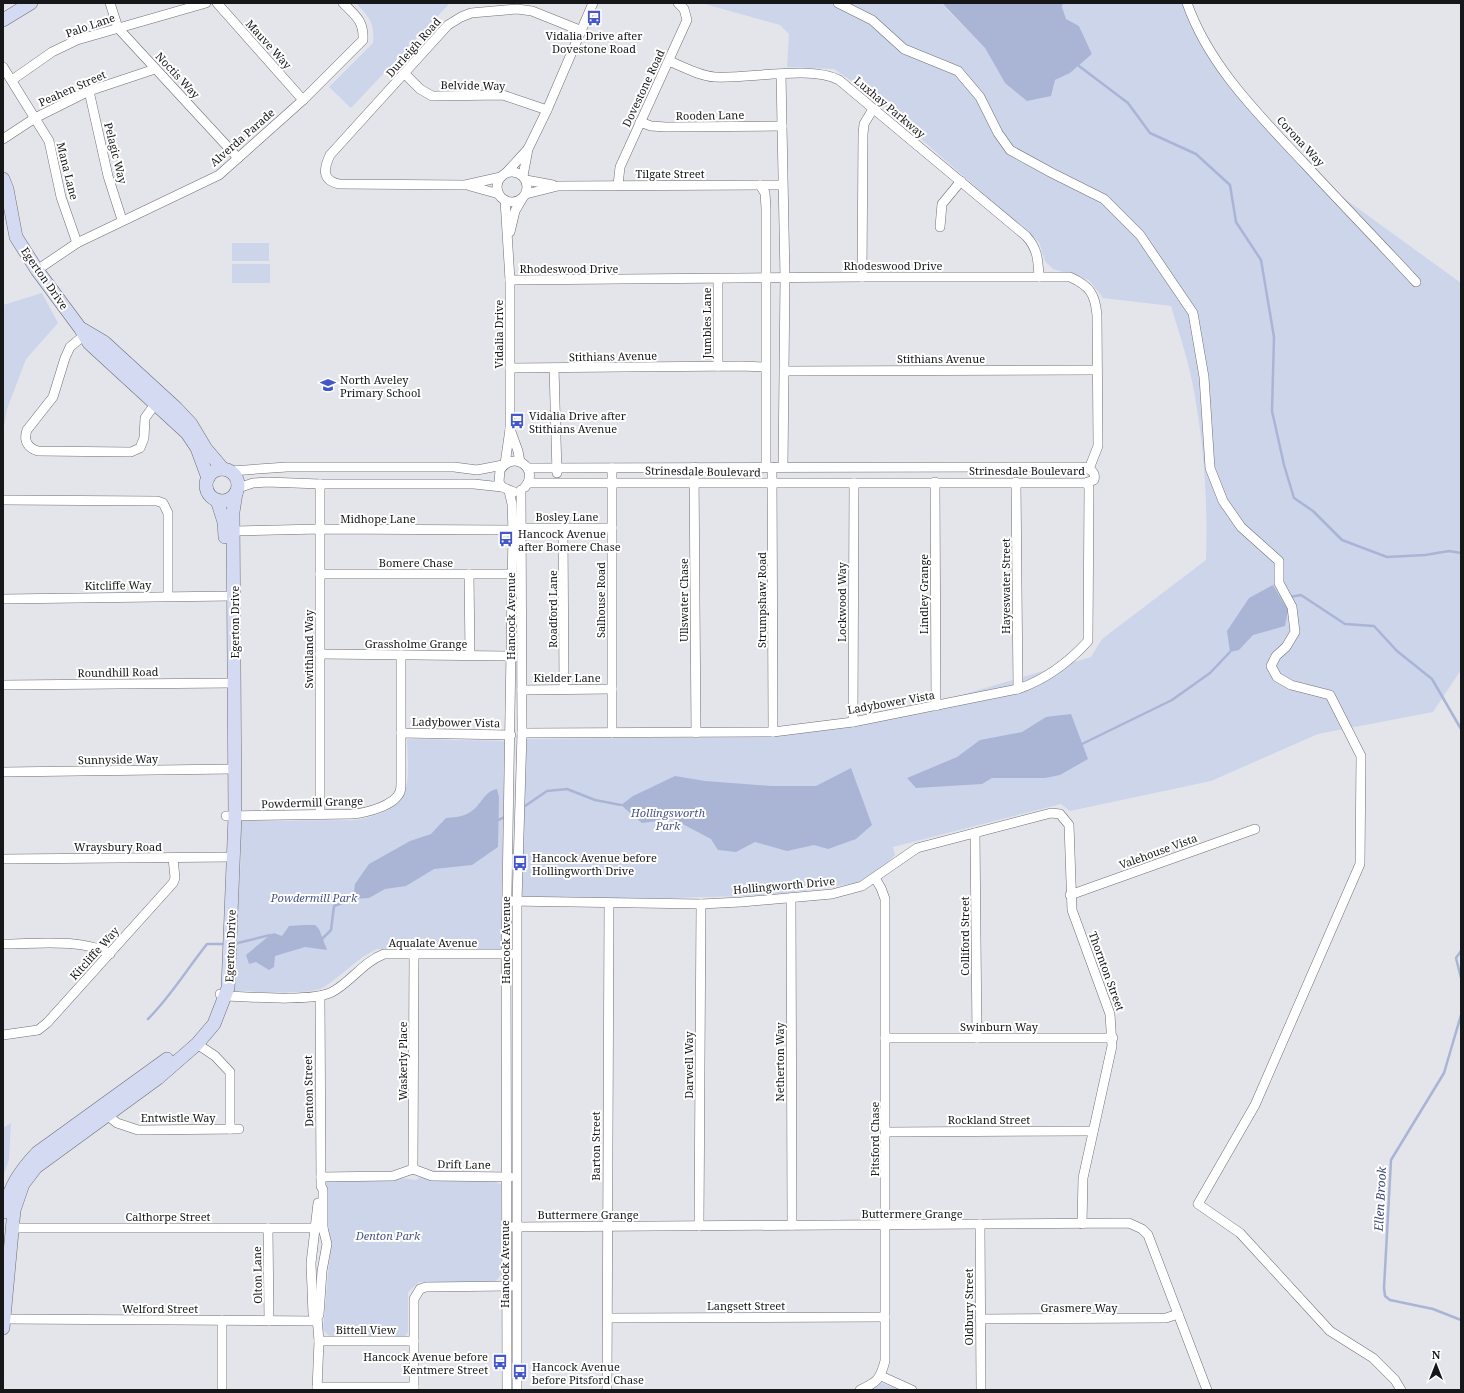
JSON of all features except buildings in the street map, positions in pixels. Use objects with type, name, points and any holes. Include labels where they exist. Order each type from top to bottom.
[{"type":"street","points":[[3,20],[31,3]]},
{"type":"street","name":"Noctis Way","points":[[110,3],[118,28],[238,158]]},
{"type":"street","name":"Palo Lane","points":[[12,80],[52,52],[77,40],[206,3]]},
{"type":"street","name":"Mauve Way","points":[[217,3],[303,100]]},
{"type":"street","name":"Alverda Parade","points":[[37,270],[77,243],[122,220],[219,175],[303,100],[363,40],[364,28],[343,3]]},
{"type":"street","points":[[502,197],[497,185],[504,175],[528,149],[547,110],[593,3]]},
{"type":"street","name":"Dovestone Road","points":[[618,185],[620,167],[687,20],[684,9],[678,3]]},
{"type":"street","points":[[838,3],[872,20],[904,49],[958,71],[980,97],[998,133],[1010,150],[1052,174],[1104,199],[1140,235],[1157,257],[1193,313],[1204,376],[1210,468],[1223,501],[1241,527],[1279,561],[1279,583],[1292,607],[1295,632],[1286,648],[1276,656],[1270,666],[1277,677],[1291,685],[1330,695],[1361,756],[1360,864],[1255,1105],[1198,1204],[1240,1233],[1330,1331],[1373,1358],[1395,1380],[1401,1390]]},
{"type":"street","name":"Corona Way","points":[[1187,3],[1192,18],[1221,68],[1258,114],[1416,282]]},
{"type":"street","name":"Durleigh Road","points":[[465,184],[339,184],[332,182],[326,175],[325,166],[330,155],[448,25],[461,16],[471,13],[517,9],[532,11],[582,31]]},
{"type":"street","name":"Luxhay Parkway","points":[[669,61],[696,73],[714,77],[822,73],[839,80],[1035,245],[1038,254],[1039,277]]},
{"type":"street","name":"Mana Lane","points":[[3,67],[49,141],[61,197],[77,243]]},
{"type":"street","name":"Peahen Street","points":[[3,139],[35,118],[89,91],[155,69]]},
{"type":"street","name":"Belvide Way","points":[[405,74],[420,89],[432,96],[503,96],[547,110]]},
{"type":"street","points":[[781,74],[785,278],[783,468]]},
{"type":"street","name":"Pelagic Way","points":[[89,91],[108,176],[122,220]]},
{"type":"street","points":[[862,277],[863,134],[864,124],[873,109]]},
{"type":"street","name":"Rooden Lane","points":[[640,122],[651,126],[666,127],[782,126]]},
{"type":"street","points":[[465,184],[513,202],[524,197],[528,187],[525,178],[528,149]]},
{"type":"street","points":[[465,184],[515,172],[525,178]]},
{"type":"street","name":"Tilgate Street","points":[[525,178],[558,186],[782,185]]},
{"type":"street","name":"Egerton Drive","points":[[3,179],[7,189],[16,237],[37,270],[84,332],[89,343],[191,424],[206,449],[237,478],[237,490],[233,512],[234,531],[230,596],[230,816],[225,925],[225,961],[222,995],[214,1024],[198,1044],[158,1078],[36,1166],[23,1184],[8,1231]]},
{"type":"street","points":[[940,227],[942,204],[960,182]]},
{"type":"street","name":"Strumpshaw Road","points":[[760,185],[765,193],[766,208],[765,367],[769,468],[773,484],[773,732]]},
{"type":"street","name":"Tilgate Street","points":[[524,197],[558,186]]},
{"type":"street","name":"Vidalia Drive","points":[[502,197],[508,239],[510,280],[510,429],[504,464]]},
{"type":"street","name":"Vidalia Drive","points":[[508,239],[516,211],[524,197]]},
{"type":"street","name":"Rhodeswood Drive","points":[[510,280],[1070,277],[1083,283],[1092,293],[1096,302],[1098,446],[1089,469]]},
{"type":"street","name":"Jumbles Lane","points":[[718,279],[718,366]]},
{"type":"street","points":[[84,332],[70,347],[67,353],[56,391],[27,430],[25,437],[27,445],[38,451],[130,452],[140,448],[144,438],[145,418],[159,400]]},
{"type":"street","name":"Stithians Avenue","points":[[510,368],[765,367]]},
{"type":"street","points":[[554,368],[557,482]]},
{"type":"street","name":"Stithians Avenue","points":[[785,371],[1096,370]]},
{"type":"street","name":"Egerton Drive","points":[[159,400],[198,448],[208,478],[206,483],[209,493],[217,500],[224,522],[230,596]]},
{"type":"street","name":"Vidalia Drive","points":[[510,429],[524,465]]},
{"type":"street","points":[[208,478],[216,470],[287,467],[454,467],[477,470],[504,464],[512,460],[524,465],[530,473],[528,483],[522,490],[474,484],[320,484],[260,482],[237,490],[228,500],[217,500]]},
{"type":"street","points":[[504,464],[498,476],[506,489]]},
{"type":"street","name":"Strinesdale Boulevard","points":[[524,465],[557,468],[1032,467],[1089,469],[1095,476],[1094,480],[1087,483],[528,483]]},
{"type":"street","name":"Salhouse Road","points":[[612,468],[612,733]]},
{"type":"street","name":"Ullswater Chase","points":[[694,468],[696,733]]},
{"type":"street","name":"Lindley Grange","points":[[935,482],[936,706]]},
{"type":"street","name":"Hayeswater Street","points":[[1016,482],[1018,689]]},
{"type":"street","name":"Lockwood Way","points":[[853,722],[854,483]]},
{"type":"street","name":"Ladybower Vista","points":[[522,733],[773,732],[853,722],[1018,689],[1032,684],[1069,659],[1088,641],[1089,488],[1087,483]]},
{"type":"street","name":"Swithland Way","points":[[320,484],[320,814]]},
{"type":"street","name":"Hancock Avenue","points":[[506,489],[519,530],[522,690],[522,733],[512,902],[506,954],[507,1390]]},
{"type":"street","name":"Hancock Avenue","points":[[517,1390],[517,954],[512,902],[511,656],[512,574],[519,530],[522,490]]},
{"type":"street","points":[[3,500],[157,501],[162,503],[168,513],[168,596]]},
{"type":"street","name":"Roadford Lane","points":[[563,528],[564,689]]},
{"type":"street","name":"Bosley Lane","points":[[519,530],[612,528]]},
{"type":"street","name":"Midhope Lane","points":[[234,531],[320,529],[519,530]]},
{"type":"street","name":"Bomere Chase","points":[[320,574],[512,574]]},
{"type":"street","points":[[469,574],[470,655]]},
{"type":"street","name":"Kitcliffe Way","points":[[3,599],[230,596]]},
{"type":"street","name":"Grassholme Grange","points":[[320,654],[511,656]]},
{"type":"street","name":"Powdermill Grange","points":[[230,816],[336,815],[368,812],[395,798],[400,792],[401,782],[401,655]]},
{"type":"street","name":"Roundhill Road","points":[[3,685],[230,683]]},
{"type":"street","name":"Kielder Lane","points":[[522,690],[612,689]]},
{"type":"street","name":"Ladybower Vista","points":[[401,734],[511,735]]},
{"type":"street","name":"Sunnyside Way","points":[[3,772],[229,769]]},
{"type":"street","name":"Hollingworth Drive","points":[[512,902],[701,904],[832,894],[862,886],[917,848],[1051,813],[1060,814],[1067,821]]},
{"type":"street","name":"Thornton Street","points":[[1067,821],[1072,910],[1110,1014],[1113,1038],[1083,1178],[1082,1224]]},
{"type":"street","name":"Valehouse Vista","points":[[1070,895],[1255,829]]},
{"type":"street","name":"Colliford Street","points":[[975,833],[977,1038]]},
{"type":"street","name":"Wraysbury Road","points":[[3,859],[229,857]]},
{"type":"street","name":"Kitcliffe Way","points":[[3,1035],[38,1030],[47,1024],[173,883],[175,878],[173,858]]},
{"type":"street","name":"Pitsford Chase","points":[[875,878],[885,899],[885,1361],[881,1376]]},
{"type":"street","name":"Netherton Way","points":[[790,898],[792,1225]]},
{"type":"street","name":"Barton Street","points":[[607,1390],[608,1318],[606,1226],[609,903]]},
{"type":"street","name":"Darwell Way","points":[[699,1226],[701,904]]},
{"type":"street","points":[[3,944],[84,944],[101,949],[110,954]]},
{"type":"street","name":"Waskerly Place","points":[[413,1169],[414,953]]},
{"type":"street","name":"Aqualate Avenue","points":[[222,995],[320,996],[333,991],[375,958],[384,954],[517,954]]},
{"type":"street","name":"Egerton Drive","points":[[3,1322],[9,1196],[22,1169],[37,1154],[157,1067],[196,1034],[222,995]]},
{"type":"street","name":"Denton Street","points":[[317,1389],[319,1341],[317,1319],[313,1314],[312,1241],[319,1229],[323,1190],[321,1181],[320,996]]},
{"type":"street","name":"Swinburn Way","points":[[885,1038],[1113,1038]]},
{"type":"street","name":"Entwistle Way","points":[[107,1115],[117,1123],[138,1130],[234,1129],[230,1072],[215,1056],[198,1044]]},
{"type":"street","name":"Rockland Street","points":[[886,1132],[1093,1131]]},
{"type":"street","points":[[321,1181],[393,1176],[413,1169]]},
{"type":"street","name":"Drift Lane","points":[[413,1169],[432,1176],[516,1176]]},
{"type":"street","name":"Buttermere Grange","points":[[506,1226],[1129,1223],[1142,1229],[1148,1235],[1207,1390]]},
{"type":"street","name":"Oldbury Street","points":[[980,1224],[981,1390]]},
{"type":"street","name":"Calthorpe Street","points":[[8,1231],[268,1228],[319,1229]]},
{"type":"street","name":"Olton Lane","points":[[268,1228],[269,1321]]},
{"type":"street","name":"Denton Street","points":[[317,1319],[320,1315],[322,1271],[327,1244],[319,1229]]},
{"type":"street","points":[[317,1389],[414,1389],[414,1299],[420,1289],[426,1287],[516,1286]]},
{"type":"street","name":"Grasmere Way","points":[[980,1319],[1166,1318],[1178,1314]]},
{"type":"street","name":"Langsett Street","points":[[608,1318],[885,1316]]},
{"type":"street","name":"Welford Street","points":[[3,1322],[269,1321],[317,1319]]},
{"type":"street","points":[[222,1320],[222,1390]]},
{"type":"street","name":"Bittell View","points":[[319,1341],[414,1341]]},
{"type":"street","points":[[860,1390],[874,1384],[881,1376],[912,1390]]},
{"type":"green space","points":[[356,3],[460,3],[449,4],[351,108],[329,87],[373,43],[372,25]]},
{"type":"green space","name":"Hollingsworth Park","points":[[701,3],[941,3],[985,48],[1005,83],[1055,80],[1070,73],[1092,54],[1079,26],[1066,20],[1062,7],[1063,3],[1182,3],[1189,22],[1217,69],[1334,191],[1461,283],[1461,670],[1433,712],[1318,734],[1211,781],[1070,811],[1061,804],[893,847],[895,855],[880,870],[856,883],[789,893],[744,896],[670,898],[522,898],[525,739],[762,737],[859,725],[1091,657],[1102,639],[1206,560],[1206,495],[1200,429],[1191,376],[1171,306],[1103,298],[1089,280],[1053,269],[1045,261],[1039,242],[865,90],[834,69],[787,67],[789,34],[780,25]]},
{"type":"green space","points":[[232,243],[269,243],[269,261],[232,261]]},
{"type":"green space","points":[[232,264],[270,264],[270,283],[232,283]]},
{"type":"green space","points":[[42,293],[58,323],[26,359],[7,409],[3,432],[3,305]]},
{"type":"green space","name":"Powdermill Park","points":[[407,739],[505,741],[501,950],[377,949],[356,962],[324,987],[317,990],[295,992],[233,991],[241,856],[240,821],[357,820],[389,809],[398,802],[404,794],[407,783]]},
{"type":"green space","points":[[11,1123],[9,1160],[3,1176],[3,1128]]},
{"type":"green space","name":"Denton Park","points":[[420,1177],[427,1179],[494,1180],[501,1185],[501,1274],[496,1281],[492,1282],[419,1282],[408,1292],[408,1332],[405,1336],[398,1339],[332,1338],[323,1330],[331,1242],[328,1228],[324,1179],[401,1178],[416,1180]]},
{"type":"green space","points":[[881,1383],[900,1390],[869,1390]]},
{"type":"shaded area","points":[[942,3],[1063,3],[1062,7],[1066,19],[1079,26],[1092,54],[1070,73],[1055,80],[1051,96],[1027,101],[1005,83],[985,48]]},
{"type":"shaded area","points":[[1273,585],[1288,610],[1285,626],[1253,635],[1239,650],[1230,652],[1227,631],[1249,598]]},
{"type":"shaded area","points":[[1071,714],[1088,759],[1060,775],[1045,778],[992,778],[982,784],[916,788],[907,778],[957,757],[980,740],[1022,732],[1046,717]]},
{"type":"shaded area","points":[[851,768],[872,825],[856,839],[828,849],[814,845],[787,851],[755,842],[736,852],[718,850],[711,839],[673,819],[642,823],[621,805],[633,796],[675,776],[705,781],[771,786],[816,786]]},
{"type":"shaded area","points":[[497,789],[499,797],[498,847],[472,865],[434,869],[406,886],[385,889],[369,898],[353,899],[355,884],[369,864],[410,841],[431,834],[446,818],[467,814],[476,807],[489,792]]},
{"type":"shaded area","points":[[315,925],[319,929],[327,950],[305,947],[275,956],[274,967],[269,970],[256,962],[249,964],[246,955],[270,935],[274,933],[282,936],[289,926]]},
{"type":"waterway","points":[[1079,66],[1128,103],[1150,133],[1196,154],[1230,185],[1236,222],[1261,260],[1274,337],[1272,411],[1284,465],[1294,498],[1313,511],[1342,540],[1387,557],[1425,555],[1449,551],[1461,553]]},
{"type":"waterway","points":[[1289,597],[1301,595],[1345,624],[1374,626],[1397,651],[1432,679],[1461,729]]},
{"type":"waterway","points":[[1082,744],[1172,700],[1210,673],[1230,652]]},
{"type":"waterway","points":[[525,806],[547,791],[567,789],[595,800],[621,805]]},
{"type":"waterway","points":[[498,820],[505,817]]},
{"type":"waterway","points":[[322,939],[331,930],[334,906],[353,899]]},
{"type":"waterway","points":[[234,944],[270,935]]},
{"type":"waterway","points":[[148,1019],[172,992],[207,944],[225,944]]},
{"type":"waterway","points":[[1461,951],[1456,958],[1461,978]]},
{"type":"waterway","name":"Ellen Brook","points":[[1461,1015],[1444,1073],[1391,1160],[1384,1288],[1385,1296],[1390,1300],[1433,1309],[1461,1320]]},
{"type":"place","name":"Vidalia Drive after Dovestone Road","points":[[594,18]]},
{"type":"place","name":"North Aveley Primary School","points":[[328,385]]},
{"type":"place","name":"Vidalia Drive after Stithians Avenue","points":[[517,421]]},
{"type":"place","name":"Hancock Avenue after Bomere Chase","points":[[506,539]]},
{"type":"place","name":"Hancock Avenue before Hollingworth Drive","points":[[520,863]]},
{"type":"place","name":"Hancock Avenue before Kentmere Street","points":[[500,1362]]},
{"type":"place","name":"Hancock Avenue before Pitsford Chase","points":[[520,1372]]}]
